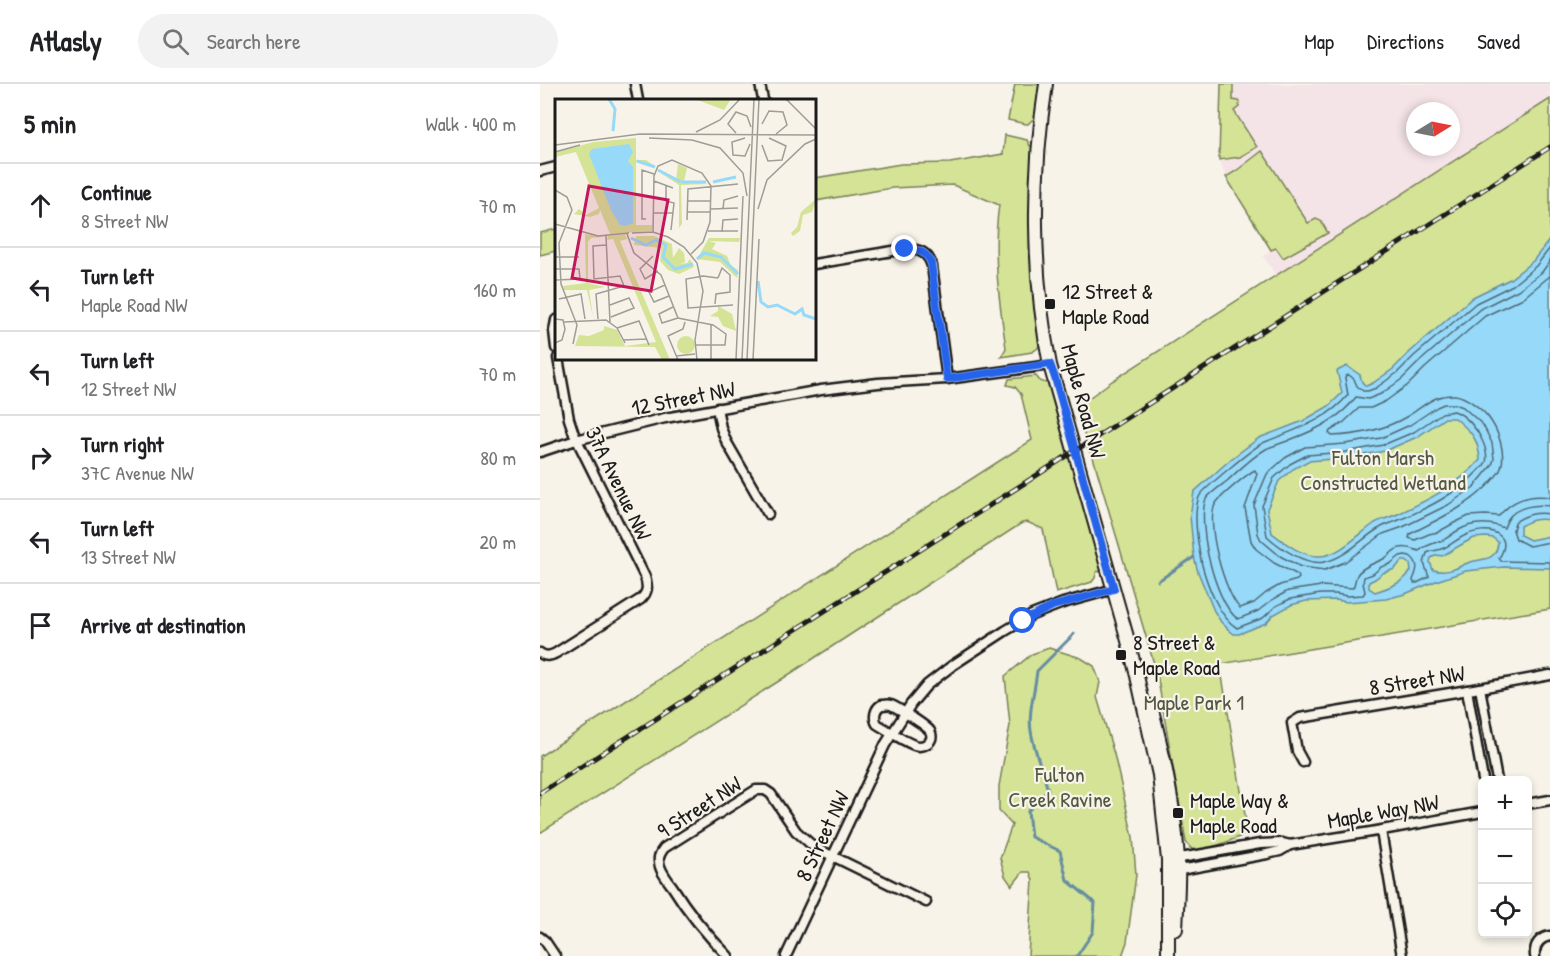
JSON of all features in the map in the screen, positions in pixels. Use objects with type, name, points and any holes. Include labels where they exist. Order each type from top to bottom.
[{"type":"street","points":[[635,84],[638,99]]},
{"type":"street","points":[[760,84],[763,99]]},
{"type":"street","name":"Maple Road NW","points":[[1046,84],[1040,135],[1036,212],[1038,283],[1050,364],[1127,637],[1159,775],[1173,865],[1170,956]]},
{"type":"street","name":"Maple Road NW","points":[[1040,135],[1053,84]]},
{"type":"street","points":[[540,171],[555,167]]},
{"type":"street","points":[[816,264],[905,249],[919,250],[927,256],[932,266],[947,379]]},
{"type":"street","name":"37A Avenue NW","points":[[542,654],[549,656],[556,653],[641,599],[647,592],[648,585],[576,440],[569,419],[558,360]]},
{"type":"street","name":"12 Street NW","points":[[540,452],[576,440],[665,418],[838,387],[947,379],[1050,364]]},
{"type":"street","points":[[717,408],[726,441],[768,514]]},
{"type":"street","name":"8 Street NW","points":[[786,956],[892,733],[917,696],[935,678],[1032,615],[1053,606],[1114,589]]},
{"type":"street","name":"8 Street NW","points":[[1303,762],[1297,751],[1292,723],[1300,718],[1550,675]]},
{"type":"street","points":[[1480,688],[1496,776]]},
{"type":"street","points":[[1467,690],[1482,776]]},
{"type":"street","points":[[881,705],[890,705],[905,713],[929,730],[932,737],[929,743],[918,746],[892,733],[877,724],[874,717],[881,705]]},
{"type":"street","name":"9 Street NW","points":[[728,956],[691,915],[665,876],[659,861],[664,849],[753,792],[765,789],[774,797],[791,825],[801,836],[814,847],[832,857]]},
{"type":"street","points":[[1532,803],[1550,800]]},
{"type":"street","name":"Maple Way NW","points":[[1173,865],[1267,854],[1280,851],[1290,845],[1478,813]]},
{"type":"street","points":[[1381,831],[1402,956]]},
{"type":"street","points":[[832,857],[926,902]]},
{"type":"street","points":[[1535,956],[1537,943],[1550,936]]},
{"type":"street","points":[[540,937],[545,940],[555,956]]},
{"type":"shaded area","points":[[1221,84],[1550,84],[1550,99],[1276,276],[1263,256],[1271,250],[1226,177],[1219,160]]},
{"type":"green space","points":[[1015,84],[1042,84],[1035,121],[1032,120],[1028,124],[1008,120]]},
{"type":"green space","points":[[1221,84],[1233,84],[1233,100],[1240,102],[1239,107],[1234,111],[1257,147],[1240,157],[1219,160]]},
{"type":"green space","name":"Fulton Marsh Constructed Wetland","points":[[1550,99],[1550,609],[1220,664],[1248,833],[1212,847],[1192,849],[1186,842],[1157,674],[1093,457],[1087,447],[1078,406],[1112,381]]},
{"type":"green space","points":[[1005,135],[1027,140],[1033,147],[1030,256],[1034,306],[1040,341],[1038,348],[1032,352],[1001,357],[1006,348],[996,258],[999,205],[953,185],[892,188],[816,201],[816,178],[901,164],[950,163],[1003,154]]},
{"type":"green space","points":[[1262,151],[1308,223],[1316,219],[1321,221],[1328,233],[1283,258],[1276,248],[1271,250],[1226,177]]},
{"type":"green space","points":[[555,229],[555,251],[540,255],[540,233]]},
{"type":"green space","points":[[1036,376],[1040,381],[1049,384],[1051,388],[1102,564],[1100,572],[1097,571],[1092,582],[1056,593],[1043,529],[1027,522],[1022,523],[540,833],[540,756],[1032,440],[1021,394],[1015,387],[1007,385],[1009,379]]},
{"type":"green space","name":"Fulton Creek Ravine","points":[[1049,648],[1081,658],[1094,666],[1100,682],[1097,697],[1114,754],[1133,837],[1136,875],[1127,942],[1122,956],[1028,956],[1033,880],[1030,872],[1023,872],[1012,886],[1005,876],[1000,858],[1012,825],[999,811],[999,786],[1010,725],[1005,676],[1032,654]]},
{"type":"water","points":[[1550,239],[1550,520],[1538,519],[1520,526],[1520,535],[1530,540],[1550,536],[1550,568],[1504,567],[1466,571],[1386,599],[1347,602],[1306,601],[1291,605],[1273,615],[1266,623],[1239,634],[1230,631],[1214,611],[1194,557],[1190,516],[1194,492],[1259,438],[1303,421],[1329,406],[1342,393],[1337,371],[1347,366],[1360,375],[1366,386],[1373,383],[1393,369],[1473,297],[1510,279],[1533,261]],"holes":[[[1445,418],[1455,418],[1469,431],[1478,446],[1480,460],[1443,491],[1375,523],[1342,548],[1327,555],[1313,556],[1300,552],[1272,533],[1267,509],[1279,481],[1293,469],[1308,461],[1347,458],[1385,451],[1417,437]],[[1474,538],[1493,538],[1498,542],[1494,554],[1486,559],[1470,562],[1450,570],[1433,570],[1431,558],[1437,555],[1442,556]],[[1402,561],[1406,561],[1410,564],[1411,571],[1404,579],[1390,587],[1375,592],[1369,588],[1369,582],[1395,569]]]},
{"type":"waterway","points":[[1158,581],[1194,557]]},
{"type":"waterway","points":[[1074,634],[1037,671],[1030,723],[1036,753],[1048,790],[1028,811],[1031,837],[1060,851],[1067,880],[1095,903],[1093,932],[1077,956]]},
{"type":"railway","points":[[540,793],[1550,147]]},
{"type":"place","name":"12 Street & Maple Road","points":[[1050,304]]},
{"type":"place","name":"8 Street & Maple Road","points":[[1121,655]]},
{"type":"place","name":"Maple Way & Maple Road","points":[[1178,813]]},
{"type":"route","points":[[905,249],[923,252],[931,263],[947,379],[1050,364],[1055,378],[1114,589],[1053,606],[1023,621]]},
{"type":"park label","name":"Maple Park 1","points":[[1194,702]]}]
